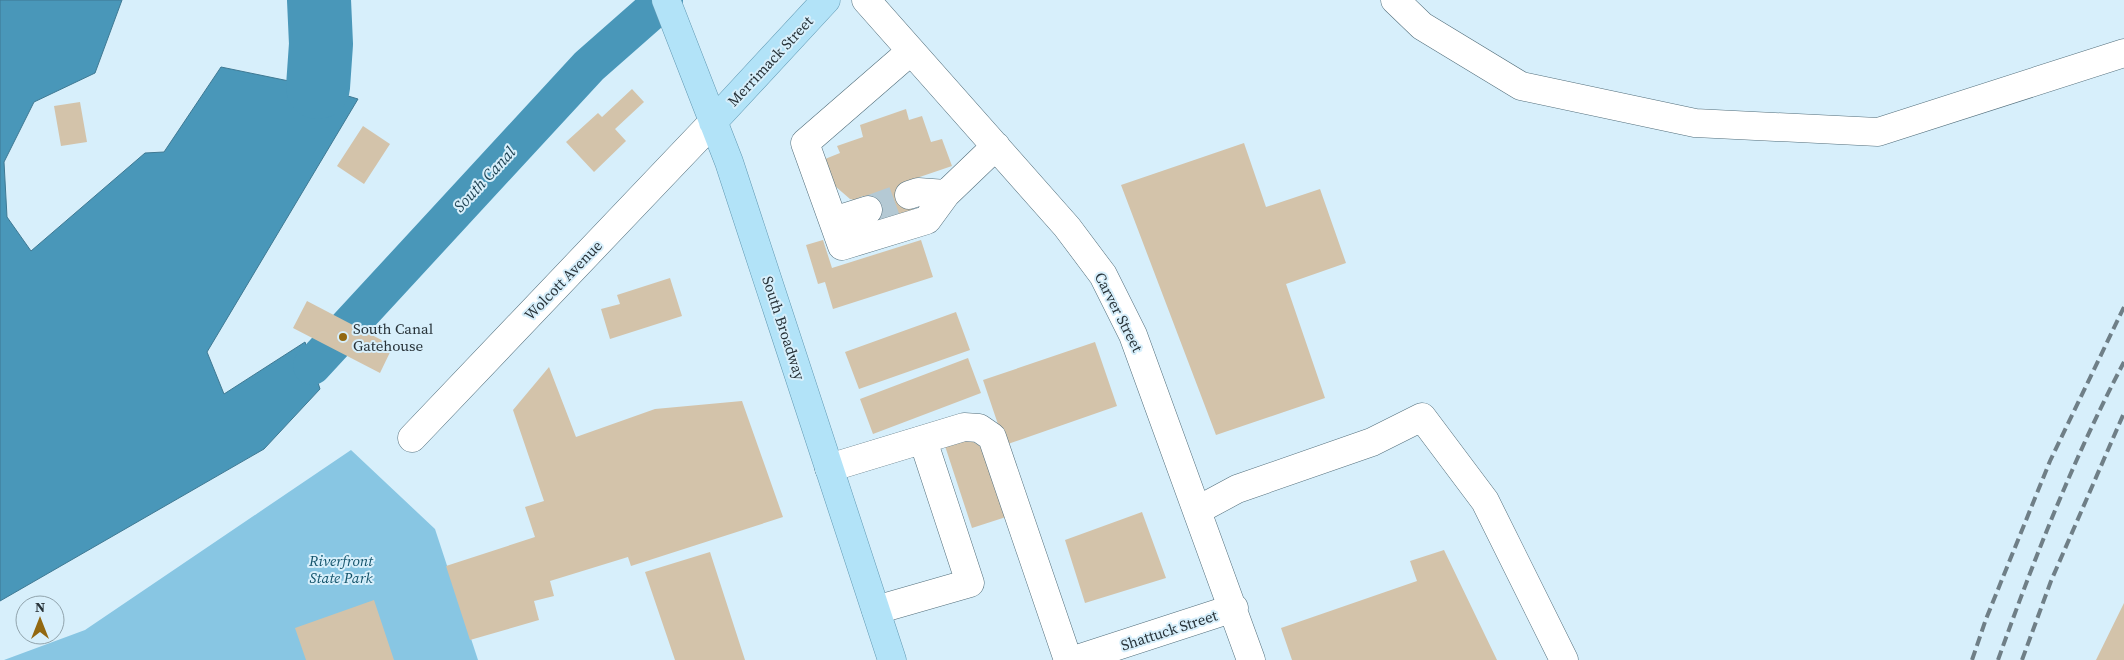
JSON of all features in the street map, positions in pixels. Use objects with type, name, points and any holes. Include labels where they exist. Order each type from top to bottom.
[{"type":"main road","name":"South Broadway","points":[[666,0],[729,162],[892,660]]},
{"type":"main road","name":"Merrimack Street","points":[[713,122],[826,0]]},
{"type":"street","name":"Carver Street","points":[[866,0],[1067,227],[1103,275],[1133,335],[1252,660]]},
{"type":"street","points":[[1395,0],[1422,26],[1521,86],[1695,123],[1878,132],[2124,53]]},
{"type":"street","points":[[911,51],[805,143],[842,246],[927,220],[946,194],[996,146]]},
{"type":"street","name":"Wolcott Avenue","points":[[412,438],[713,122]]},
{"type":"street","points":[[909,195],[918,192],[946,194]]},
{"type":"street","points":[[833,221],[868,210]]},
{"type":"street","points":[[1198,510],[1237,489],[1372,442],[1422,417],[1486,500],[1564,660]]},
{"type":"street","points":[[829,468],[964,427],[978,428],[992,437],[1068,660]]},
{"type":"street","points":[[876,610],[970,583],[923,440]]},
{"type":"street","name":"Shattuck Street","points":[[1074,660],[1234,608]]},
{"type":"green space","name":"Riverfront State Park","points":[[351,450],[435,529],[478,660],[4,660],[44,645],[65,645],[65,637],[85,630]]},
{"type":"shaded area","points":[[0,0],[122,0],[95,73],[34,102],[4,162],[7,217],[31,251],[145,153],[164,152],[221,67],[318,87],[358,99],[207,352],[224,394],[305,342],[320,389],[264,449],[0,601]]},
{"type":"building","points":[[632,89],[644,102],[615,129],[626,141],[594,172],[566,142],[598,113],[602,117]]},
{"type":"building","points":[[80,102],[87,142],[61,146],[54,106]]},
{"type":"building","points":[[906,109],[909,120],[922,116],[931,142],[942,139],[952,166],[905,182],[915,214],[874,228],[863,196],[854,200],[850,199],[835,186],[825,159],[840,153],[837,146],[863,137],[860,125]]},
{"type":"building","points":[[363,126],[390,144],[364,184],[337,166]]},
{"type":"building","points":[[1244,143],[1266,207],[1320,189],[1346,263],[1286,284],[1325,398],[1216,435],[1121,185]]},
{"type":"building","points":[[823,240],[832,268],[921,240],[933,277],[833,309],[825,282],[818,284],[806,245]]},
{"type":"building","points":[[670,278],[682,316],[610,339],[601,309],[620,304],[617,295]]},
{"type":"building","name":"South Canal Gatehouse","points":[[307,301],[393,346],[380,373],[293,328]]},
{"type":"building","points":[[956,312],[970,350],[859,389],[845,352]]},
{"type":"building","points":[[1095,342],[1117,406],[1005,445],[983,380]]},
{"type":"building","points":[[968,358],[981,393],[873,434],[860,399]]},
{"type":"building","points":[[549,367],[576,437],[655,409],[742,401],[783,517],[631,566],[628,557],[550,581],[554,596],[534,601],[539,620],[470,640],[446,566],[535,537],[525,507],[544,501],[513,410]]},
{"type":"building","points":[[968,439],[984,448],[1006,517],[972,528],[945,446]]},
{"type":"building","points":[[1142,512],[1166,578],[1085,603],[1065,540]]},
{"type":"building","points":[[1444,550],[1497,660],[1292,660],[1281,628],[1417,581],[1410,561]]},
{"type":"building","points":[[710,552],[745,660],[675,660],[645,572]]},
{"type":"building","points":[[374,600],[394,660],[306,660],[295,628]]},
{"type":"building","points":[[2124,603],[2124,660],[2096,660]]},
{"type":"waterway","points":[[318,87],[321,44],[319,0]]},
{"type":"waterway","name":"South Canal","points":[[312,366],[589,66],[664,0]]},
{"type":"tunnel","points":[[868,210],[909,195]]},
{"type":"railway","points":[[1972,660],[1986,619],[2050,461],[2124,307]]},
{"type":"railway","points":[[1998,660],[2026,584],[2072,471],[2124,362]]},
{"type":"railway","points":[[2022,660],[2051,581],[2124,413]]},
{"type":"place","name":"South Canal Gatehouse","points":[[343,337]]}]
